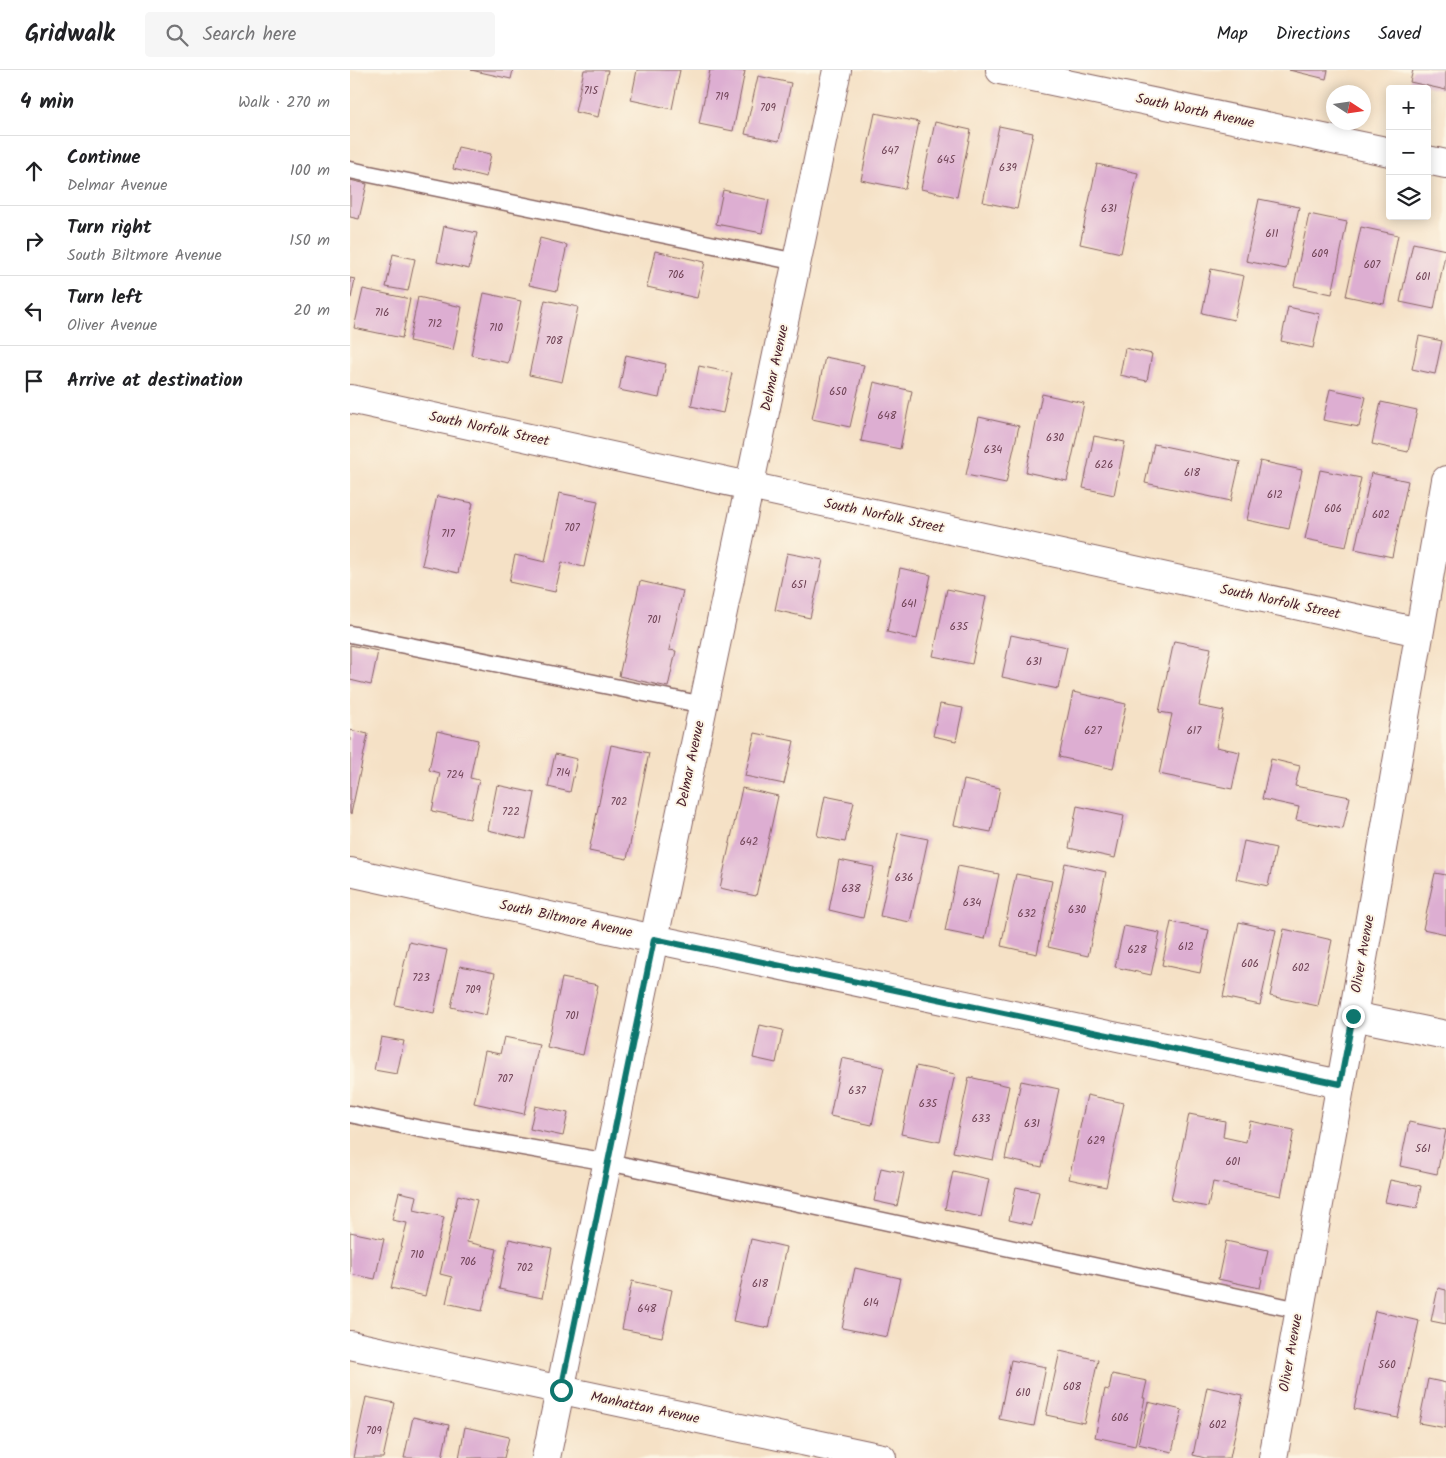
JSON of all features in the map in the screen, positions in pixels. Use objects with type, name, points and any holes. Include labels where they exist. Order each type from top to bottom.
[{"type":"street","name":"Delmar Avenue","points":[[546,1458],[837,70]]},
{"type":"street","name":"South Worth Avenue","points":[[1000,70],[1386,151]]},
{"type":"street","points":[[1431,161],[1446,164]]},
{"type":"street","name":"South Norfolk Street","points":[[350,399],[1419,632]]},
{"type":"street","name":"Oliver Avenue","points":[[1272,1458],[1353,1016],[1446,480]]},
{"type":"street","name":"South Biltmore Avenue","points":[[350,872],[654,939],[1340,1084]]},
{"type":"street","points":[[1353,1016],[1446,1035]]},
{"type":"street","name":"Manhattan Avenue","points":[[350,1345],[882,1458]]},
{"type":"lane","points":[[350,170],[797,262]]},
{"type":"lane","points":[[350,634],[704,705]]},
{"type":"lane","points":[[350,1114],[421,1129],[608,1162],[1299,1310]]},
{"type":"building","points":[[471,70],[513,70],[511,79]]},
{"type":"building","points":[[584,70],[608,70],[598,117],[575,112]]},
{"type":"building","points":[[637,70],[680,70],[672,109],[631,100]]},
{"type":"building","points":[[710,70],[745,71],[733,131],[699,124]]},
{"type":"building","points":[[1289,70],[1328,70],[1326,79]]},
{"type":"building","points":[[1413,70],[1446,70],[1446,90],[1431,87],[1431,85],[1410,82]]},
{"type":"building","points":[[758,76],[791,83],[779,141],[745,134]]},
{"type":"building","points":[[875,113],[919,122],[905,189],[861,180]]},
{"type":"building","points":[[935,122],[971,130],[957,197],[921,189]]},
{"type":"building","points":[[999,126],[1033,133],[1017,209],[983,202]]},
{"type":"building","points":[[458,147],[491,154],[486,177],[453,169]]},
{"type":"building","points":[[1097,164],[1138,173],[1121,253],[1080,244]]},
{"type":"building","points":[[350,180],[367,184],[359,219],[350,217]]},
{"type":"building","points":[[723,190],[769,200],[762,233],[716,224]]},
{"type":"building","points":[[1259,199],[1299,207],[1286,269],[1246,261]]},
{"type":"building","points":[[1309,214],[1347,222],[1332,294],[1294,286]]},
{"type":"building","points":[[444,226],[477,233],[469,269],[437,262]]},
{"type":"building","points":[[1361,227],[1398,235],[1384,304],[1346,296]]},
{"type":"building","points":[[540,238],[567,245],[557,291],[529,285]]},
{"type":"building","points":[[1413,243],[1446,250],[1434,309],[1400,302]]},
{"type":"building","points":[[655,251],[705,262],[697,298],[647,287]]},
{"type":"building","points":[[393,254],[415,259],[408,291],[386,287]]},
{"type":"building","points":[[1211,269],[1244,276],[1234,320],[1202,313]]},
{"type":"building","points":[[350,278],[355,279],[351,298],[350,298]]},
{"type":"building","points":[[363,289],[410,299],[402,338],[354,328]]},
{"type":"building","points":[[484,293],[521,301],[508,363],[471,355]]},
{"type":"building","points":[[418,297],[462,307],[453,350],[409,341]]},
{"type":"building","points":[[545,300],[578,307],[562,382],[529,375]]},
{"type":"building","points":[[1288,307],[1320,314],[1313,348],[1281,341]]},
{"type":"building","points":[[1419,336],[1442,341],[1435,374],[1412,369]]},
{"type":"building","points":[[1125,348],[1152,354],[1147,381],[1120,375]]},
{"type":"building","points":[[626,355],[666,364],[659,398],[619,390]]},
{"type":"building","points":[[825,357],[864,365],[850,427],[812,419]]},
{"type":"building","points":[[699,366],[732,373],[723,413],[691,406]]},
{"type":"building","points":[[874,382],[912,391],[900,449],[861,441]]},
{"type":"building","points":[[1330,389],[1366,397],[1359,427],[1323,420]]},
{"type":"building","points":[[1042,394],[1084,403],[1067,481],[1026,472]]},
{"type":"building","points":[[1381,402],[1417,410],[1408,452],[1372,444]]},
{"type":"building","points":[[979,417],[1019,426],[1006,483],[966,475]]},
{"type":"building","points":[[1094,436],[1125,442],[1114,495],[1083,488]]},
{"type":"building","points":[[1154,444],[1240,462],[1231,501],[1145,483]]},
{"type":"building","points":[[1260,461],[1302,470],[1289,529],[1247,520]]},
{"type":"building","points":[[1320,470],[1361,478],[1346,547],[1305,539]]},
{"type":"building","points":[[1371,473],[1408,481],[1392,557],[1355,549]]},
{"type":"building","points":[[559,493],[598,501],[584,567],[562,562],[555,592],[509,582],[515,555],[545,562]]},
{"type":"building","points":[[437,496],[473,503],[458,573],[422,565]]},
{"type":"building","points":[[787,553],[823,560],[810,618],[775,610]]},
{"type":"building","points":[[900,568],[931,575],[917,639],[887,632]]},
{"type":"building","points":[[640,581],[683,591],[669,650],[676,651],[668,687],[619,676]]},
{"type":"building","points":[[947,589],[986,597],[972,664],[933,656]]},
{"type":"building","points":[[1011,635],[1067,647],[1058,689],[1002,677]]},
{"type":"building","points":[[1174,641],[1211,648],[1199,706],[1224,711],[1216,747],[1240,752],[1232,789],[1159,774],[1172,714],[1159,712]]},
{"type":"building","points":[[350,645],[378,651],[371,685],[350,680]]},
{"type":"building","points":[[1073,692],[1126,704],[1113,769],[1059,757]]},
{"type":"building","points":[[940,704],[963,708],[956,741],[933,736]]},
{"type":"building","points":[[350,730],[368,734],[351,814],[350,814]]},
{"type":"building","points":[[437,731],[478,740],[470,778],[479,780],[470,819],[432,811],[440,773],[429,770]]},
{"type":"building","points":[[755,733],[794,741],[784,784],[745,776]]},
{"type":"building","points":[[611,745],[649,753],[627,859],[589,851]]},
{"type":"building","points":[[555,754],[577,759],[570,792],[548,787]]},
{"type":"building","points":[[1271,759],[1300,766],[1295,786],[1350,797],[1343,829],[1296,820],[1299,807],[1262,799]]},
{"type":"building","points":[[964,780],[1000,788],[991,832],[954,825]]},
{"type":"building","points":[[497,785],[535,793],[526,839],[488,830]]},
{"type":"building","points":[[742,788],[778,796],[756,896],[720,888]]},
{"type":"building","points":[[825,796],[854,802],[845,842],[817,836]]},
{"type":"building","points":[[1077,806],[1124,816],[1115,858],[1069,848]]},
{"type":"building","points":[[898,833],[928,839],[910,922],[880,916]]},
{"type":"building","points":[[1244,841],[1276,848],[1268,886],[1236,879]]},
{"type":"building","points":[[839,860],[874,867],[863,918],[829,910]]},
{"type":"building","points":[[1065,863],[1106,872],[1088,956],[1048,947]]},
{"type":"building","points":[[958,866],[999,874],[985,939],[945,931]]},
{"type":"building","points":[[1435,873],[1446,875],[1446,934],[1423,929]]},
{"type":"building","points":[[1016,874],[1052,881],[1037,954],[1001,946]]},
{"type":"building","points":[[1171,922],[1209,930],[1200,973],[1162,965]]},
{"type":"building","points":[[1239,922],[1276,930],[1260,1005],[1223,997]]},
{"type":"building","points":[[1124,926],[1160,933],[1151,975],[1115,967]]},
{"type":"building","points":[[1284,929],[1332,940],[1318,1006],[1270,996]]},
{"type":"building","points":[[409,942],[447,950],[434,1013],[395,1005]]},
{"type":"building","points":[[460,966],[495,973],[486,1015],[451,1007]]},
{"type":"building","points":[[562,978],[598,985],[583,1055],[547,1047]]},
{"type":"building","points":[[760,1025],[783,1030],[776,1063],[753,1058]]},
{"type":"building","points":[[381,1037],[404,1041],[397,1074],[374,1070]]},
{"type":"building","points":[[504,1037],[539,1044],[524,1114],[474,1103],[485,1051],[500,1054]]},
{"type":"building","points":[[842,1058],[884,1067],[872,1125],[830,1116]]},
{"type":"building","points":[[916,1066],[955,1074],[940,1142],[901,1134]]},
{"type":"building","points":[[969,1077],[1009,1086],[993,1160],[953,1152]]},
{"type":"building","points":[[1021,1081],[1059,1089],[1042,1167],[1005,1159]]},
{"type":"building","points":[[1087,1095],[1124,1103],[1106,1187],[1069,1179]]},
{"type":"building","points":[[535,1106],[568,1113],[563,1136],[530,1129]]},
{"type":"building","points":[[1189,1114],[1225,1121],[1223,1137],[1246,1142],[1250,1121],[1294,1130],[1281,1196],[1213,1182],[1208,1207],[1171,1200]]},
{"type":"building","points":[[1409,1122],[1446,1130],[1437,1174],[1400,1166]]},
{"type":"building","points":[[881,1168],[904,1173],[897,1206],[874,1201]]},
{"type":"building","points":[[953,1171],[989,1179],[981,1217],[945,1209]]},
{"type":"building","points":[[1390,1180],[1421,1186],[1417,1208],[1385,1202]]},
{"type":"building","points":[[1016,1187],[1039,1192],[1032,1225],[1009,1220]]},
{"type":"building","points":[[399,1192],[417,1196],[414,1210],[444,1217],[425,1296],[391,1288],[407,1223],[392,1220]]},
{"type":"building","points":[[458,1195],[477,1200],[467,1242],[497,1249],[482,1311],[446,1303],[452,1277],[440,1274]]},
{"type":"building","points":[[350,1232],[384,1239],[375,1279],[350,1274]]},
{"type":"building","points":[[509,1239],[552,1248],[542,1298],[499,1289]]},
{"type":"building","points":[[751,1239],[786,1247],[769,1328],[733,1321]]},
{"type":"building","points":[[1226,1241],[1268,1250],[1260,1288],[1218,1279]]},
{"type":"building","points":[[855,1268],[900,1278],[887,1337],[842,1328]]},
{"type":"building","points":[[632,1281],[672,1290],[662,1337],[622,1329]]},
{"type":"building","points":[[1438,1288],[1446,1290],[1446,1324],[1431,1321]]},
{"type":"building","points":[[1375,1311],[1419,1321],[1398,1418],[1354,1409]]},
{"type":"building","points":[[1060,1351],[1098,1360],[1084,1423],[1046,1415]]},
{"type":"building","points":[[1011,1360],[1046,1367],[1034,1426],[999,1419]]},
{"type":"building","points":[[1112,1374],[1147,1381],[1135,1446],[1095,1437],[1105,1389],[1109,1390]]},
{"type":"building","points":[[1428,1379],[1446,1383],[1446,1428],[1419,1423]]},
{"type":"building","points":[[1207,1387],[1243,1395],[1230,1458],[1205,1458],[1193,1455]]},
{"type":"building","points":[[366,1397],[395,1403],[383,1458],[353,1458]]},
{"type":"building","points":[[1148,1402],[1182,1410],[1172,1452],[1138,1444]]},
{"type":"building","points":[[413,1417],[449,1425],[442,1458],[404,1458]]},
{"type":"building","points":[[465,1427],[509,1437],[504,1458],[459,1458]]},
{"type":"route","points":[[561,1390],[654,939],[1340,1084],[1353,1016]]}]
